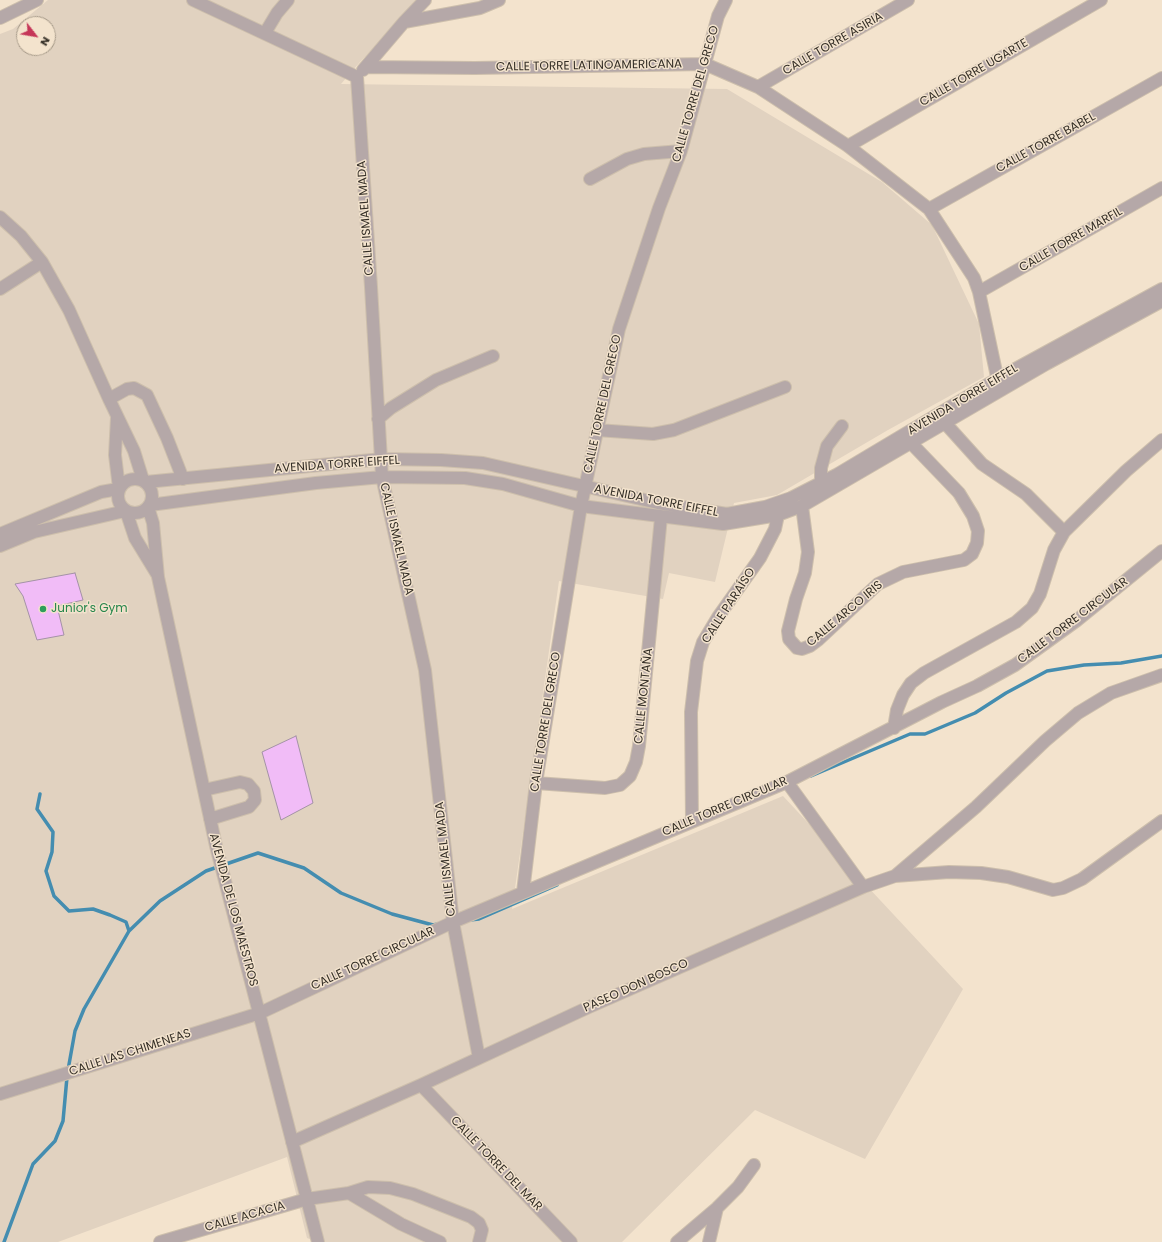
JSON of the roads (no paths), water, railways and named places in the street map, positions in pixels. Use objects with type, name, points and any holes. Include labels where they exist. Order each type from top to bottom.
[{"type":"street","points":[[0,18],[37,0]]},
{"type":"street","points":[[193,0],[357,77],[425,0]]},
{"type":"street","points":[[265,33],[277,13],[288,0]]},
{"type":"street","points":[[404,22],[480,8],[499,0]]},
{"type":"street","name":"CALLE TORRE DEL GRECO","points":[[523,892],[536,783],[581,506],[619,329],[659,208],[681,151],[718,16],[726,0]]},
{"type":"street","name":"CALLE TORRE ASIRIA","points":[[758,87],[908,0]]},
{"type":"street","name":"CALLE TORRE UGARTE","points":[[848,146],[1100,0]]},
{"type":"street","name":"CALLE TORRE LATINOAMERICANA","points":[[367,67],[476,68],[705,64],[758,87],[848,146],[929,209],[974,278],[979,292],[998,385]]},
{"type":"street","name":"CALLE ISMAEL MADA","points":[[357,77],[382,477],[425,670],[453,922],[479,1058]]},
{"type":"street","name":"CALLE TORRE BABEL","points":[[929,209],[1162,78]]},
{"type":"street","points":[[590,179],[627,159],[644,154],[681,151]]},
{"type":"street","name":"CALLE TORRE MARFIL","points":[[979,292],[1162,188]]},
{"type":"street","points":[[0,217],[21,236],[42,262],[69,310],[117,417],[134,451],[144,481],[152,493],[149,506],[137,513],[125,511],[34,532],[0,546]]},
{"type":"street","points":[[0,289],[42,262]]},
{"type":"street","name":"AVENIDA TORRE EIFFEL","points":[[144,481],[183,479],[382,459],[441,460],[483,463],[658,503],[727,514],[765,506],[791,498],[820,483],[998,385],[1162,289]]},
{"type":"street","name":"AVENIDA TORRE EIFFEL","points":[[149,506],[316,483],[382,477],[465,478],[503,484],[581,506],[661,517],[723,524],[778,515],[802,506],[945,423],[998,385],[1162,300]]},
{"type":"street","points":[[378,420],[391,408],[436,380],[493,356]]},
{"type":"street","points":[[597,430],[652,434],[674,430],[785,387]]},
{"type":"street","points":[[109,399],[127,389],[134,388],[147,395],[168,438],[183,479]]},
{"type":"street","points":[[117,417],[115,455],[119,489],[118,501],[125,511]]},
{"type":"street","points":[[945,423],[982,464],[1026,494],[1064,532]]},
{"type":"street","points":[[820,483],[821,468],[827,446],[842,426]]},
{"type":"street","points":[[894,728],[897,710],[903,695],[911,683],[924,673],[1016,622],[1032,608],[1040,594],[1054,550],[1064,532],[1126,471],[1162,440]]},
{"type":"street","name":"CALLE ARCO IRIS","points":[[802,506],[808,552],[805,573],[788,630],[789,639],[797,648],[802,649],[810,646],[818,640],[878,584],[903,572],[964,560],[972,554],[977,543],[978,531],[973,516],[959,493],[911,443]]},
{"type":"street","points":[[0,534],[101,492],[119,489],[122,484],[132,478],[144,481]]},
{"type":"street","name":"AVENIDA DE LOS MAESTROS","points":[[149,506],[153,523],[158,577],[210,819],[318,1242]]},
{"type":"street","name":"AVENIDA DE LOS MAESTROS","points":[[125,511],[135,538],[158,577]]},
{"type":"street","name":"CALLE PARAÍSO","points":[[692,821],[691,712],[697,661],[703,642],[718,617],[760,558],[775,529],[778,515]]},
{"type":"street","name":"CALLE MONTAÑA","points":[[536,783],[605,788],[620,785],[630,776],[636,762],[639,746],[661,517]]},
{"type":"street","name":"CALLE TORRE CIRCULAR","points":[[260,1012],[453,922],[787,782],[942,702],[977,686],[1015,665],[1076,621],[1162,551]]},
{"type":"street","points":[[895,876],[976,807],[1045,741],[1078,713],[1111,693],[1162,675]]},
{"type":"street","points":[[204,790],[240,782],[248,784],[254,791],[255,800],[249,807],[210,819]]},
{"type":"street","points":[[787,782],[863,887]]},
{"type":"street","points":[[895,876],[949,872],[981,873],[1008,877],[1053,890],[1058,889],[1071,885],[1082,879],[1162,821]]},
{"type":"street","name":"PASEO DON BOSCO","points":[[292,1142],[421,1085],[589,1006],[863,887],[895,876]]},
{"type":"street","name":"CALLE LAS CHIMENEAS","points":[[0,1094],[260,1012]]},
{"type":"street","name":"CALLE TORRE DEL MAR","points":[[421,1085],[572,1242]]},
{"type":"street","points":[[677,1242],[717,1208],[738,1187],[754,1165]]},
{"type":"street","name":"CALLE ACACIA","points":[[160,1242],[307,1199],[348,1193],[368,1187],[390,1188],[430,1200],[471,1217],[479,1223],[482,1230],[480,1242]]},
{"type":"street","points":[[348,1193],[401,1224],[440,1242]]},
{"type":"street","points":[[709,1242],[717,1208]]},
{"type":"waterway","points":[[811,776],[910,734],[925,734],[975,713],[1006,693],[1047,671],[1084,665],[1121,663],[1162,656]]},
{"type":"waterway","points":[[40,794],[37,809],[53,832],[52,852],[46,871],[54,896],[69,911],[93,909],[126,922],[129,931],[84,1009],[75,1031],[68,1070]]},
{"type":"waterway","points":[[129,931],[160,901],[206,871],[258,853],[304,868],[341,893],[392,914],[433,925],[438,924]]},
{"type":"waterway","points":[[470,920],[479,919],[557,885]]},
{"type":"waterway","points":[[4,1242],[33,1164],[55,1141],[63,1121],[67,1077]]},
{"type":"place","name":"Junior's Gym","points":[[43,609]]}]
